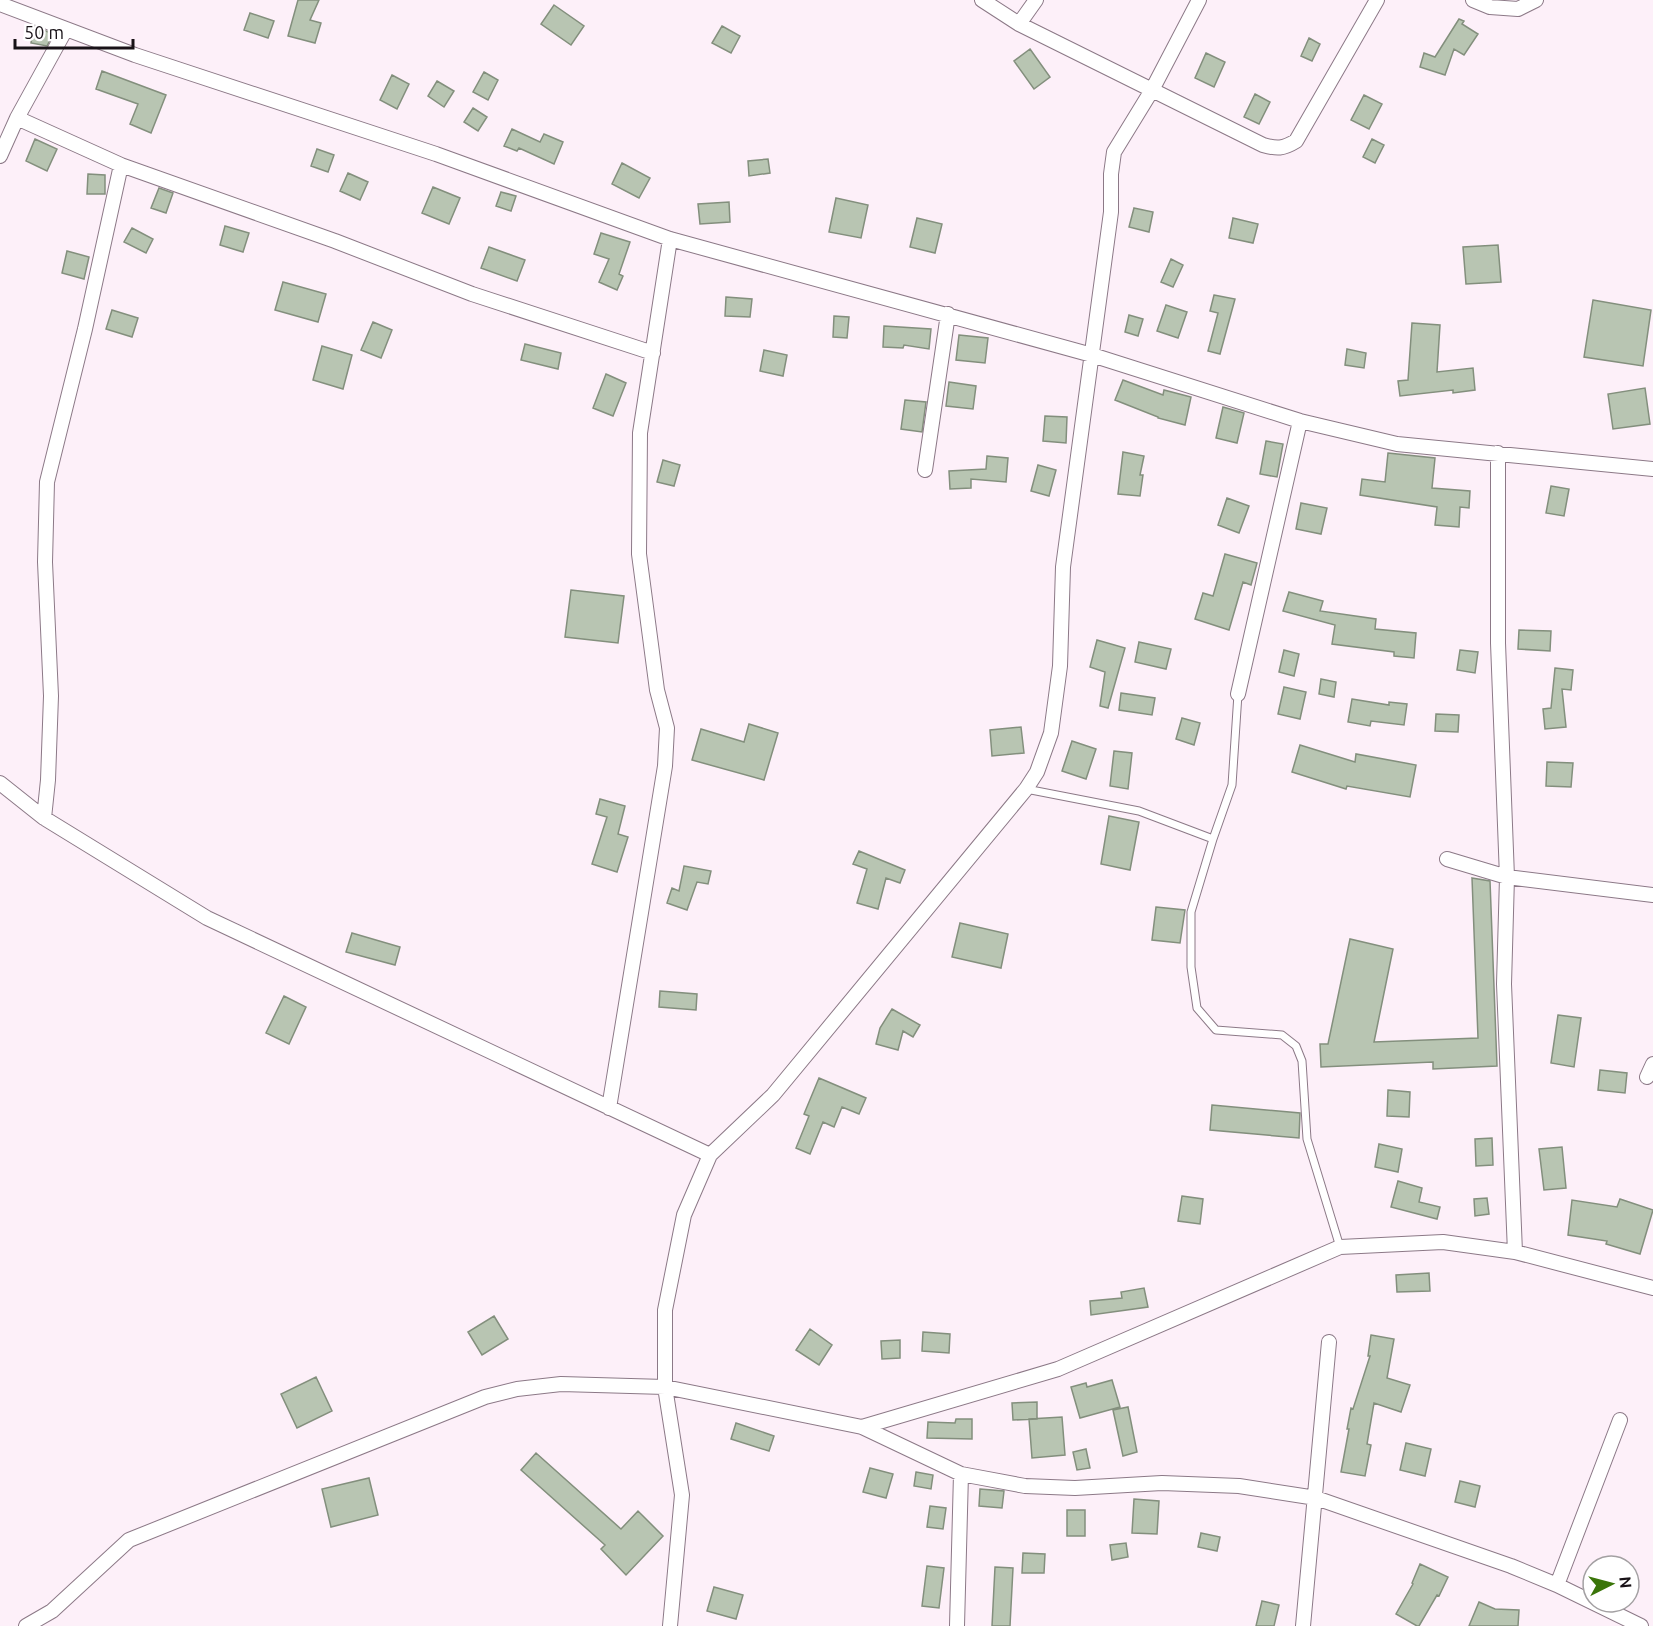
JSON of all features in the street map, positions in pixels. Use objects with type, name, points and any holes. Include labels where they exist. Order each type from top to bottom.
[{"type":"street","points":[[982,0],[1019,24],[1263,145],[1277,149],[1285,148],[1296,141],[1377,0]]},
{"type":"street","points":[[1019,24],[1036,0]]},
{"type":"street","points":[[670,1626],[682,1495],[665,1387],[665,1310],[684,1215],[710,1155],[773,1095],[1026,789],[1037,772],[1051,733],[1060,666],[1063,567],[1111,212],[1111,174],[1114,152],[1152,90],[1199,0]]},
{"type":"street","points":[[1473,0],[1490,7],[1518,9],[1536,0]]},
{"type":"street","points":[[0,4],[135,55],[436,154],[670,239],[1092,355],[1300,421],[1397,444],[1653,469]]},
{"type":"street","points":[[0,156],[17,118],[66,29]]},
{"type":"street","points":[[17,118],[121,165],[324,237],[472,294],[653,353]]},
{"type":"street","points":[[44,818],[48,780],[51,696],[45,562],[47,482],[85,329],[121,165]]},
{"type":"street","points":[[609,1108],[666,756],[668,728],[657,690],[639,554],[640,433],[670,239]]},
{"type":"street","points":[[925,470],[948,314]]},
{"type":"street","points":[[1238,694],[1300,421]]},
{"type":"street","points":[[1498,453],[1498,643],[1507,877],[1504,984],[1515,1252]]},
{"type":"street","points":[[0,783],[44,818],[207,918],[710,1155]]},
{"type":"street","points":[[1446,859],[1507,877],[1653,895]]},
{"type":"street","points":[[862,1427],[1058,1369],[1340,1247],[1443,1242],[1515,1252],[1653,1288]]},
{"type":"street","points":[[1303,1626],[1329,1342]]},
{"type":"street","points":[[26,1626],[52,1611],[129,1540],[485,1397],[517,1389],[561,1384],[665,1387],[862,1427],[961,1474],[1025,1486],[1075,1488],[1162,1483],[1217,1485],[1239,1486],[1316,1498],[1557,1585],[1641,1626]]},
{"type":"street","points":[[1557,1585],[1620,1420]]},
{"type":"street","points":[[957,1626],[961,1474]]},
{"type":"lane","points":[[1238,694],[1232,785],[1191,912],[1191,967],[1197,1008],[1215,1030],[1282,1035],[1296,1046],[1302,1061],[1307,1138],[1340,1247]]},
{"type":"lane","points":[[1026,789],[1139,811],[1213,838]]},
{"type":"building","points":[[298,0],[319,0],[310,20],[321,23],[315,43],[288,36]]},
{"type":"building","points":[[554,5],[584,26],[571,45],[541,24]]},
{"type":"building","points":[[250,13],[274,21],[268,38],[244,30]]},
{"type":"building","points":[[1459,19],[1464,21],[1462,24],[1478,34],[1464,55],[1454,49],[1445,75],[1420,67],[1424,53],[1435,57]]},
{"type":"building","points":[[34,26],[53,34],[47,46],[31,43]]},
{"type":"building","points":[[722,26],[740,36],[731,53],[712,43]]},
{"type":"building","points":[[1309,38],[1320,44],[1312,61],[1301,56]]},
{"type":"building","points":[[1030,49],[1050,77],[1034,89],[1014,61]]},
{"type":"building","points":[[1206,53],[1225,62],[1214,87],[1195,78]]},
{"type":"building","points":[[102,71],[166,95],[151,133],[130,124],[138,104],[96,89]]},
{"type":"building","points":[[484,72],[498,80],[488,100],[473,92]]},
{"type":"building","points":[[392,75],[409,84],[397,109],[380,100]]},
{"type":"building","points":[[437,81],[454,91],[444,107],[428,96]]},
{"type":"building","points":[[1255,94],[1270,102],[1259,124],[1244,117]]},
{"type":"building","points":[[1364,95],[1382,104],[1369,129],[1351,120]]},
{"type":"building","points":[[473,108],[487,117],[478,131],[464,122]]},
{"type":"building","points":[[512,129],[540,142],[544,134],[563,142],[554,164],[519,148],[517,151],[504,146]]},
{"type":"building","points":[[35,139],[57,149],[47,171],[26,161]]},
{"type":"building","points":[[1372,139],[1384,145],[1375,163],[1363,157]]},
{"type":"building","points":[[317,149],[334,155],[328,172],[311,166]]},
{"type":"building","points":[[768,159],[770,173],[749,176],[748,161]]},
{"type":"building","points":[[622,163],[650,178],[639,198],[612,184]]},
{"type":"building","points":[[348,173],[368,182],[360,200],[340,191]]},
{"type":"building","points":[[88,174],[105,175],[105,194],[87,194]]},
{"type":"building","points":[[433,187],[460,198],[449,224],[422,213]]},
{"type":"building","points":[[159,188],[173,193],[166,213],[151,208]]},
{"type":"building","points":[[501,192],[516,196],[511,211],[496,206]]},
{"type":"building","points":[[836,198],[868,205],[861,238],[829,232]]},
{"type":"building","points":[[729,202],[730,222],[700,224],[698,204]]},
{"type":"building","points":[[1134,208],[1153,212],[1149,232],[1129,227]]},
{"type":"building","points":[[917,218],[942,224],[935,253],[910,247]]},
{"type":"building","points":[[1233,218],[1258,224],[1253,243],[1229,238]]},
{"type":"building","points":[[225,226],[249,233],[243,252],[220,245]]},
{"type":"building","points":[[132,228],[153,239],[146,253],[124,242]]},
{"type":"building","points":[[601,233],[630,242],[619,274],[623,276],[617,290],[599,282],[609,259],[594,254]]},
{"type":"building","points":[[1498,245],[1501,282],[1466,284],[1463,247]]},
{"type":"building","points":[[489,247],[525,260],[517,281],[481,268]]},
{"type":"building","points":[[67,251],[89,257],[84,279],[62,273]]},
{"type":"building","points":[[1171,259],[1183,265],[1173,287],[1161,282]]},
{"type":"building","points":[[283,282],[326,294],[318,322],[275,310]]},
{"type":"building","points":[[1214,295],[1235,299],[1220,354],[1208,351],[1218,313],[1210,311]]},
{"type":"building","points":[[726,297],[752,299],[750,317],[725,316]]},
{"type":"building","points":[[1593,300],[1651,310],[1643,366],[1584,357]]},
{"type":"building","points":[[1166,305],[1187,312],[1178,338],[1157,331]]},
{"type":"building","points":[[112,310],[138,318],[132,337],[106,329]]},
{"type":"building","points":[[1129,315],[1143,319],[1138,336],[1125,332]]},
{"type":"building","points":[[834,316],[849,317],[847,338],[833,337]]},
{"type":"building","points":[[373,322],[392,330],[381,358],[361,350]]},
{"type":"building","points":[[1412,323],[1440,325],[1437,372],[1473,368],[1475,390],[1400,396],[1398,381],[1408,380]]},
{"type":"building","points":[[884,326],[931,329],[929,349],[904,345],[903,348],[883,347]]},
{"type":"building","points":[[959,335],[988,338],[985,363],[956,360]]},
{"type":"building","points":[[525,344],[561,353],[558,369],[521,360]]},
{"type":"building","points":[[322,346],[352,355],[343,389],[313,380]]},
{"type":"building","points":[[1347,349],[1366,353],[1364,368],[1345,365]]},
{"type":"building","points":[[764,350],[787,355],[783,376],[760,371]]},
{"type":"building","points":[[606,374],[626,383],[613,416],[593,408]]},
{"type":"building","points":[[1123,380],[1163,395],[1164,390],[1191,397],[1185,425],[1158,418],[1115,400]]},
{"type":"building","points":[[949,382],[976,386],[973,409],[946,406]]},
{"type":"building","points":[[1645,388],[1650,424],[1613,429],[1608,394]]},
{"type":"building","points":[[905,400],[926,402],[922,432],[901,429]]},
{"type":"building","points":[[1223,407],[1244,413],[1237,443],[1216,438]]},
{"type":"building","points":[[1045,416],[1067,417],[1066,443],[1043,441]]},
{"type":"building","points":[[1266,441],[1283,444],[1277,477],[1260,474]]},
{"type":"building","points":[[1123,452],[1144,456],[1140,475],[1143,475],[1140,496],[1118,494]]},
{"type":"building","points":[[1388,453],[1435,458],[1432,488],[1470,491],[1469,508],[1460,507],[1459,527],[1435,525],[1437,507],[1360,495],[1362,479],[1385,482]]},
{"type":"building","points":[[987,456],[1008,458],[1006,482],[971,479],[971,488],[950,489],[949,471],[986,469]]},
{"type":"building","points":[[663,460],[680,465],[674,486],[657,482]]},
{"type":"building","points":[[1038,465],[1056,470],[1049,496],[1031,491]]},
{"type":"building","points":[[1551,486],[1569,489],[1564,516],[1546,513]]},
{"type":"building","points":[[1227,498],[1249,506],[1239,533],[1218,525]]},
{"type":"building","points":[[1301,503],[1327,508],[1321,534],[1296,529]]},
{"type":"building","points":[[1225,554],[1257,563],[1251,585],[1243,582],[1229,630],[1195,619],[1203,593],[1213,596]]},
{"type":"building","points":[[571,590],[624,596],[618,643],[565,637]]},
{"type":"building","points":[[1289,592],[1323,601],[1320,611],[1376,619],[1375,629],[1416,633],[1414,658],[1394,656],[1394,652],[1332,644],[1335,625],[1283,611]]},
{"type":"building","points":[[1519,630],[1551,631],[1550,651],[1518,649]]},
{"type":"building","points":[[1097,640],[1125,648],[1108,708],[1100,706],[1105,672],[1090,667]]},
{"type":"building","points":[[1139,642],[1171,649],[1166,669],[1135,662]]},
{"type":"building","points":[[1284,650],[1299,654],[1294,676],[1279,672]]},
{"type":"building","points":[[1460,650],[1478,652],[1475,673],[1457,670]]},
{"type":"building","points":[[1555,668],[1573,670],[1571,690],[1562,689],[1566,727],[1545,729],[1543,709],[1551,708]]},
{"type":"building","points":[[1321,679],[1336,682],[1334,697],[1319,694]]},
{"type":"building","points":[[1284,687],[1306,692],[1300,719],[1278,714]]},
{"type":"building","points":[[1121,693],[1155,698],[1152,715],[1119,710]]},
{"type":"building","points":[[1352,699],[1389,705],[1389,702],[1407,704],[1404,725],[1371,721],[1370,726],[1348,722]]},
{"type":"building","points":[[1436,714],[1459,715],[1458,732],[1435,731]]},
{"type":"building","points":[[1182,718],[1200,723],[1194,745],[1176,739]]},
{"type":"building","points":[[749,724],[778,733],[764,780],[692,760],[701,729],[744,742]]},
{"type":"building","points":[[1021,727],[1024,753],[992,756],[990,730]]},
{"type":"building","points":[[1072,741],[1096,749],[1086,779],[1062,771]]},
{"type":"building","points":[[1300,745],[1355,762],[1356,754],[1416,765],[1410,797],[1347,786],[1346,789],[1292,772]]},
{"type":"building","points":[[1114,751],[1132,753],[1128,789],[1110,786]]},
{"type":"building","points":[[1547,762],[1573,763],[1571,787],[1546,786]]},
{"type":"building","points":[[600,799],[625,806],[618,834],[628,837],[617,872],[592,864],[607,817],[596,814]]},
{"type":"building","points":[[1109,816],[1139,822],[1130,870],[1101,864]]},
{"type":"building","points":[[859,851],[905,870],[900,883],[886,878],[878,909],[857,903],[867,869],[853,864]]},
{"type":"building","points":[[684,866],[711,871],[708,884],[697,882],[687,910],[667,903],[672,888],[679,891]]},
{"type":"building","points":[[1472,878],[1490,881],[1497,1066],[1433,1069],[1433,1062],[1321,1067],[1320,1044],[1328,1044],[1350,939],[1393,949],[1374,1042],[1478,1038]]},
{"type":"building","points":[[1156,907],[1185,910],[1180,943],[1152,940]]},
{"type":"building","points":[[960,923],[1008,934],[1001,968],[952,957]]},
{"type":"building","points":[[352,933],[400,947],[395,965],[346,952]]},
{"type":"building","points":[[660,991],[697,994],[696,1010],[659,1007]]},
{"type":"building","points":[[284,996],[306,1007],[289,1044],[266,1033]]},
{"type":"building","points":[[892,1009],[920,1025],[913,1037],[903,1031],[898,1050],[876,1044],[880,1028]]},
{"type":"building","points":[[1558,1015],[1581,1018],[1574,1067],[1551,1063]]},
{"type":"building","points":[[1600,1070],[1627,1073],[1625,1093],[1598,1090]]},
{"type":"building","points":[[819,1078],[866,1098],[859,1114],[842,1107],[834,1127],[823,1122],[810,1154],[796,1148],[809,1116],[804,1114]]},
{"type":"building","points":[[1388,1090],[1410,1092],[1409,1117],[1387,1116]]},
{"type":"building","points":[[1212,1105],[1300,1113],[1299,1138],[1210,1130]]},
{"type":"building","points":[[1492,1138],[1493,1165],[1476,1166],[1475,1139]]},
{"type":"building","points":[[1379,1144],[1402,1149],[1398,1172],[1375,1167]]},
{"type":"building","points":[[1562,1147],[1566,1188],[1544,1190],[1539,1149]]},
{"type":"building","points":[[1398,1181],[1422,1188],[1419,1202],[1440,1207],[1437,1219],[1391,1207]]},
{"type":"building","points":[[1182,1196],[1203,1199],[1200,1224],[1178,1221]]},
{"type":"building","points":[[1487,1198],[1489,1214],[1475,1216],[1474,1199]]},
{"type":"building","points":[[1620,1199],[1653,1210],[1640,1254],[1606,1244],[1607,1241],[1568,1235],[1572,1200],[1617,1207]]},
{"type":"building","points":[[1429,1273],[1430,1291],[1397,1292],[1396,1275]]},
{"type":"building","points":[[1144,1288],[1148,1307],[1091,1315],[1090,1301],[1122,1298],[1121,1292]]},
{"type":"building","points":[[494,1316],[508,1339],[482,1355],[468,1332]]},
{"type":"building","points":[[810,1329],[832,1345],[819,1365],[796,1350]]},
{"type":"building","points":[[923,1332],[950,1334],[949,1353],[922,1351]]},
{"type":"building","points":[[1371,1335],[1394,1339],[1387,1378],[1410,1385],[1401,1412],[1374,1403],[1367,1444],[1371,1445],[1365,1476],[1341,1472],[1351,1408],[1353,1409],[1370,1356],[1368,1356]]},
{"type":"building","points":[[900,1340],[900,1358],[882,1359],[881,1341]]},
{"type":"building","points":[[316,1377],[332,1411],[297,1428],[281,1394]]},
{"type":"building","points":[[1112,1380],[1120,1407],[1080,1418],[1071,1387],[1086,1383],[1087,1387]]},
{"type":"building","points":[[1037,1402],[1037,1419],[1013,1420],[1012,1403]]},
{"type":"building","points":[[1128,1407],[1137,1452],[1123,1456],[1113,1410]]},
{"type":"building","points":[[1062,1417],[1065,1455],[1032,1458],[1029,1419]]},
{"type":"building","points":[[956,1419],[972,1419],[972,1439],[927,1438],[928,1422],[955,1423]]},
{"type":"building","points":[[736,1423],[774,1436],[769,1451],[731,1439]]},
{"type":"building","points":[[1406,1443],[1431,1449],[1425,1476],[1400,1470]]},
{"type":"building","points":[[1086,1449],[1090,1468],[1077,1470],[1073,1452]]},
{"type":"building","points":[[536,1453],[621,1529],[638,1511],[663,1536],[626,1575],[601,1549],[605,1545],[521,1470]]},
{"type":"building","points":[[870,1468],[893,1474],[886,1498],[863,1492]]},
{"type":"building","points":[[916,1472],[933,1475],[931,1489],[914,1486]]},
{"type":"building","points":[[369,1478],[378,1515],[331,1527],[322,1489]]},
{"type":"building","points":[[1460,1481],[1480,1486],[1475,1507],[1455,1502]]},
{"type":"building","points":[[980,1489],[1004,1491],[1002,1508],[979,1506]]},
{"type":"building","points":[[1134,1499],[1159,1501],[1157,1534],[1132,1533]]},
{"type":"building","points":[[930,1506],[946,1508],[943,1529],[927,1527]]},
{"type":"building","points":[[1067,1510],[1085,1510],[1085,1536],[1067,1536]]},
{"type":"building","points":[[1201,1533],[1220,1537],[1217,1551],[1198,1547]]},
{"type":"building","points":[[1126,1543],[1128,1557],[1112,1560],[1110,1545]]},
{"type":"building","points":[[1023,1553],[1045,1554],[1044,1573],[1022,1573]]},
{"type":"building","points":[[1420,1564],[1448,1577],[1439,1596],[1437,1595],[1417,1626],[1396,1614],[1413,1584]]},
{"type":"building","points":[[927,1566],[944,1568],[939,1608],[922,1606]]},
{"type":"building","points":[[995,1567],[1013,1568],[1010,1626],[992,1626]]},
{"type":"building","points":[[714,1587],[743,1595],[736,1619],[707,1611]]},
{"type":"building","points":[[1262,1601],[1279,1605],[1274,1626],[1256,1626]]},
{"type":"building","points":[[1479,1602],[1495,1609],[1519,1610],[1518,1626],[1469,1626]]}]
